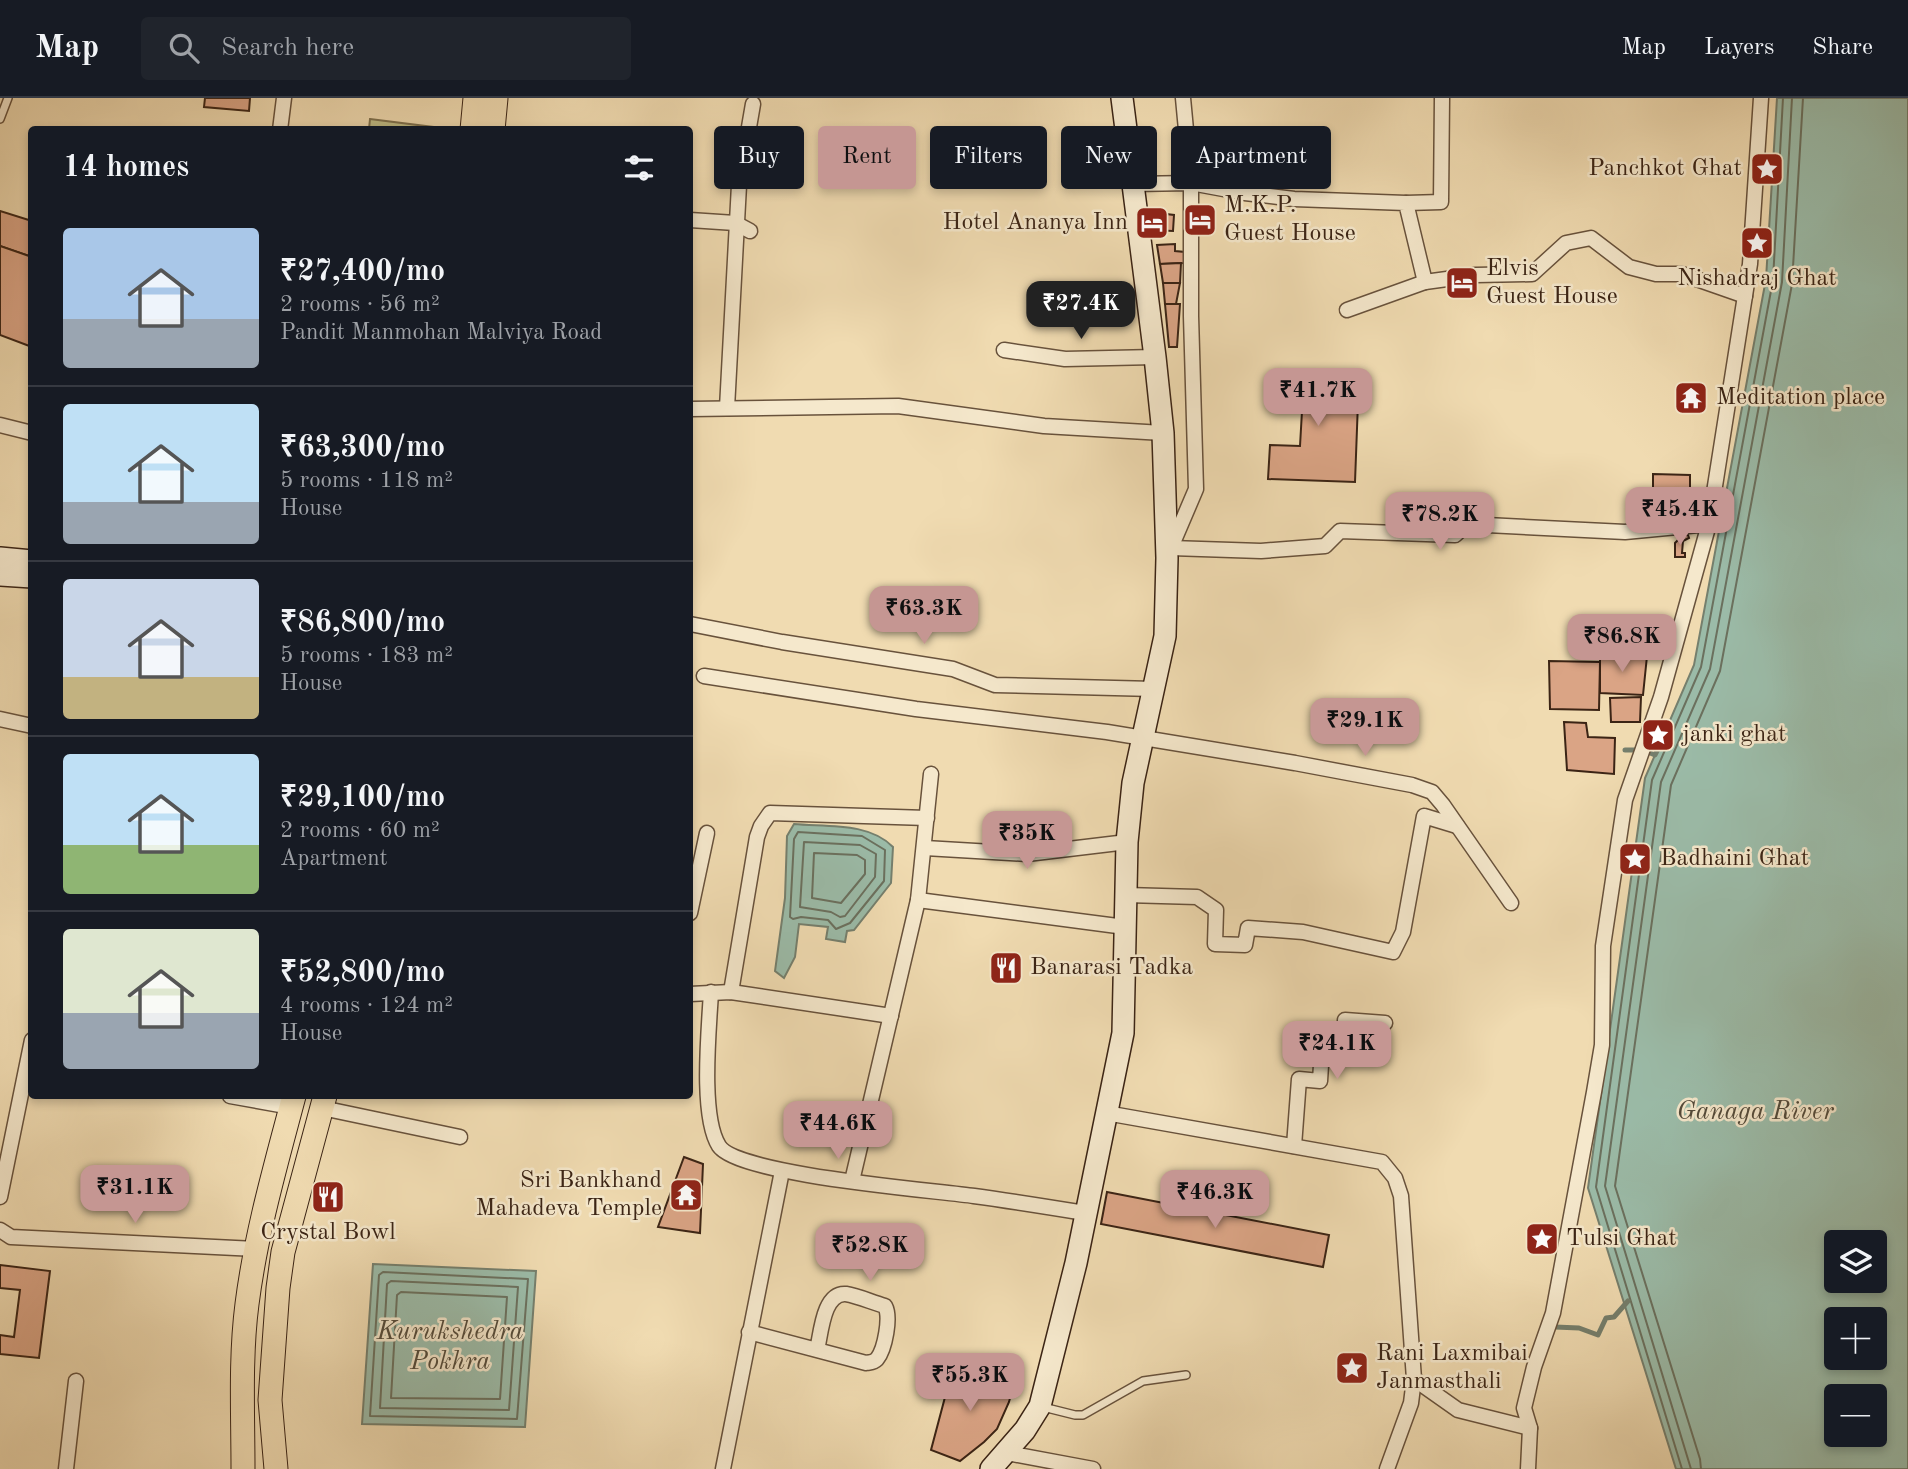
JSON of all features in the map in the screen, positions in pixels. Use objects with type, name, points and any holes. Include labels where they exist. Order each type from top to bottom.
[{"type":"main road","points":[[472,126],[475,98]]},
{"type":"main road","points":[[493,126],[496,98]]},
{"type":"main road","points":[[243,1469],[245,1329],[256,1249],[292,1101]]},
{"type":"main road","points":[[276,1469],[270,1400],[278,1288],[283,1252],[323,1102]]},
{"type":"street","points":[[280,126],[284,98]]},
{"type":"street","points":[[1122,98],[1126,126]]},
{"type":"street","points":[[1183,98],[1186,126]]},
{"type":"street","points":[[1223,189],[1294,199],[1441,202],[1442,98]]},
{"type":"street","points":[[1528,1469],[1530,1428],[1524,1408],[1534,1367],[1553,1313],[1602,1045],[1603,946],[1625,800],[1661,697],[1709,524],[1750,264],[1761,98]]},
{"type":"street","points":[[727,408],[739,186],[753,104]]},
{"type":"street","points":[[991,1469],[1007,1453],[1040,1406],[1076,1263],[1123,1033],[1127,842],[1133,783],[1165,636],[1169,553],[1163,433],[1134,189]]},
{"type":"street","points":[[1169,553],[1196,489],[1191,316],[1191,189]]},
{"type":"street","points":[[1406,202],[1425,282]]},
{"type":"street","points":[[693,220],[736,223],[750,231]]},
{"type":"street","points":[[1347,310],[1425,282],[1476,275],[1532,274],[1566,243],[1591,238],[1629,267],[1656,274],[1682,274],[1745,296]]},
{"type":"street","points":[[1004,350],[1065,359],[1155,358]]},
{"type":"street","points":[[693,409],[898,406],[1044,426],[1163,433]]},
{"type":"street","points":[[0,425],[28,432]]},
{"type":"street","points":[[1169,553],[1261,551],[1325,546],[1340,531],[1455,535],[1467,524],[1625,532],[1709,524]]},
{"type":"street","points":[[0,558],[28,561]]},
{"type":"street","points":[[0,575],[28,577]]},
{"type":"street","points":[[693,625],[782,642],[953,668],[996,685],[1153,690]]},
{"type":"street","points":[[704,676],[916,709],[1144,737],[1412,785],[1432,792],[1511,903]]},
{"type":"street","points":[[0,719],[28,725]]},
{"type":"street","points":[[852,1181],[918,900],[932,774]]},
{"type":"street","points":[[731,992],[757,837],[770,813],[776,811],[928,818]]},
{"type":"street","points":[[1126,895],[1197,897],[1216,910],[1215,944],[1245,945],[1248,928],[1303,932],[1393,952],[1403,932],[1424,816],[1457,826]]},
{"type":"street","points":[[693,892],[706,833]]},
{"type":"street","points":[[925,848],[1027,854],[1127,842]]},
{"type":"street","points":[[918,900],[1125,927]]},
{"type":"street","points":[[710,992],[708,1078],[711,1121],[720,1147],[727,1154],[782,1171],[978,1196],[1085,1213]]},
{"type":"street","points":[[693,994],[731,992],[891,1016]]},
{"type":"street","points":[[1294,1146],[1300,1079],[1320,1081],[1323,1033],[1345,1036],[1345,1020],[1385,1023]]},
{"type":"street","points":[[0,1197],[28,1066]]},
{"type":"street","points":[[267,1099],[292,1101]]},
{"type":"street","points":[[323,1102],[460,1137]]},
{"type":"street","points":[[1106,1112],[1382,1162],[1395,1178],[1401,1196],[1414,1379],[1411,1403],[1387,1469]]},
{"type":"street","points":[[723,1469],[782,1171]]},
{"type":"street","points":[[0,1232],[11,1237],[256,1249]]},
{"type":"street","points":[[749,1332],[866,1363],[873,1362],[878,1357],[889,1321],[885,1306],[847,1294],[830,1300],[817,1350]]},
{"type":"street","points":[[1414,1379],[1458,1410],[1530,1428]]},
{"type":"street","points":[[66,1469],[76,1381]]},
{"type":"street","points":[[1007,1453],[1093,1469]]},
{"type":"lane","points":[[0,119],[8,98]]},
{"type":"lane","points":[[1040,1406],[1083,1415],[1143,1381],[1186,1375]]},
{"type":"shaded area","points":[[370,119],[425,126],[369,126]]},
{"type":"water","name":"Ganaga River","points":[[1777,98],[1908,98],[1908,1469],[1676,1469],[1588,1188],[1645,778],[1694,665],[1766,279]]},
{"type":"water","points":[[794,824],[846,827],[872,833],[883,839],[893,847],[891,883],[854,930],[847,931],[845,942],[826,939],[828,927],[799,924],[795,957],[784,978],[775,971],[785,898],[787,836]]},
{"type":"water","name":"Kurukshedra Pokhra","points":[[373,1264],[536,1271],[525,1427],[362,1424]]},
{"type":"building","points":[[205,98],[250,98],[249,111],[204,107]]},
{"type":"building","points":[[0,211],[28,220],[28,256],[0,246]]},
{"type":"building","points":[[1174,215],[1173,231],[1151,230],[1150,216]]},
{"type":"building","points":[[1175,244],[1175,251],[1185,252],[1184,263],[1160,264],[1157,245]]},
{"type":"building","points":[[0,246],[28,256],[28,346],[0,335]]},
{"type":"building","points":[[1181,263],[1180,283],[1163,283],[1160,264]]},
{"type":"building","points":[[1163,283],[1180,283],[1176,304],[1165,304]]},
{"type":"building","points":[[1165,304],[1180,304],[1177,347],[1169,347]]},
{"type":"building","points":[[1276,373],[1359,375],[1355,482],[1268,479],[1270,445],[1300,446],[1302,411],[1275,410]]},
{"type":"building","points":[[1653,474],[1690,475],[1690,509],[1653,509]]},
{"type":"building","points":[[1683,535],[1688,535],[1689,538],[1683,541],[1682,553],[1685,553],[1685,557],[1675,557],[1675,543]]},
{"type":"building","points":[[1600,653],[1647,656],[1643,695],[1600,693]]},
{"type":"building","points":[[1549,661],[1600,662],[1599,710],[1550,709]]},
{"type":"building","points":[[1641,697],[1640,722],[1611,722],[1610,698]]},
{"type":"building","points":[[1564,722],[1586,723],[1588,737],[1615,738],[1614,774],[1567,770]]},
{"type":"building","name":"Sri Bankhand Mahadeva Temple","points":[[684,1157],[703,1164],[700,1233],[658,1227]]},
{"type":"building","points":[[1107,1192],[1329,1235],[1323,1267],[1101,1224]]},
{"type":"building","points":[[0,1265],[50,1271],[39,1358],[0,1354],[0,1335],[14,1337],[20,1290],[0,1288]]},
{"type":"building","points":[[953,1367],[1014,1383],[997,1429],[960,1461],[931,1450]]},
{"type":"waterway","points":[[1625,750],[1643,750],[1655,755],[1661,747]]},
{"type":"waterway","points":[[1555,1327],[1579,1328],[1598,1335],[1606,1318],[1614,1317],[1628,1301]]},
{"type":"place","name":"Panchkot Ghat","points":[[1767,169]]},
{"type":"place","name":"M.K.P. Guest House","points":[[1200,220]]},
{"type":"place","name":"Hotel Ananya Inn","points":[[1152,223]]},
{"type":"place","name":"Nishadraj Ghat","points":[[1757,243]]},
{"type":"place","name":"Elvis Guest House","points":[[1462,283]]},
{"type":"place","name":"Meditation place","points":[[1691,398]]},
{"type":"place","name":"janki ghat","points":[[1658,735]]},
{"type":"place","name":"Badhaini Ghat","points":[[1635,859]]},
{"type":"place","name":"Banarasi Tadka","points":[[1006,968]]},
{"type":"place","name":"Sri Bankhand Mahadeva Temple","points":[[686,1195]]},
{"type":"place","name":"Crystal Bowl","points":[[328,1197]]},
{"type":"place","name":"Tulsi Ghat","points":[[1542,1239]]},
{"type":"place","name":"Rani Laxmibai Janmasthali","points":[[1352,1368]]}]
